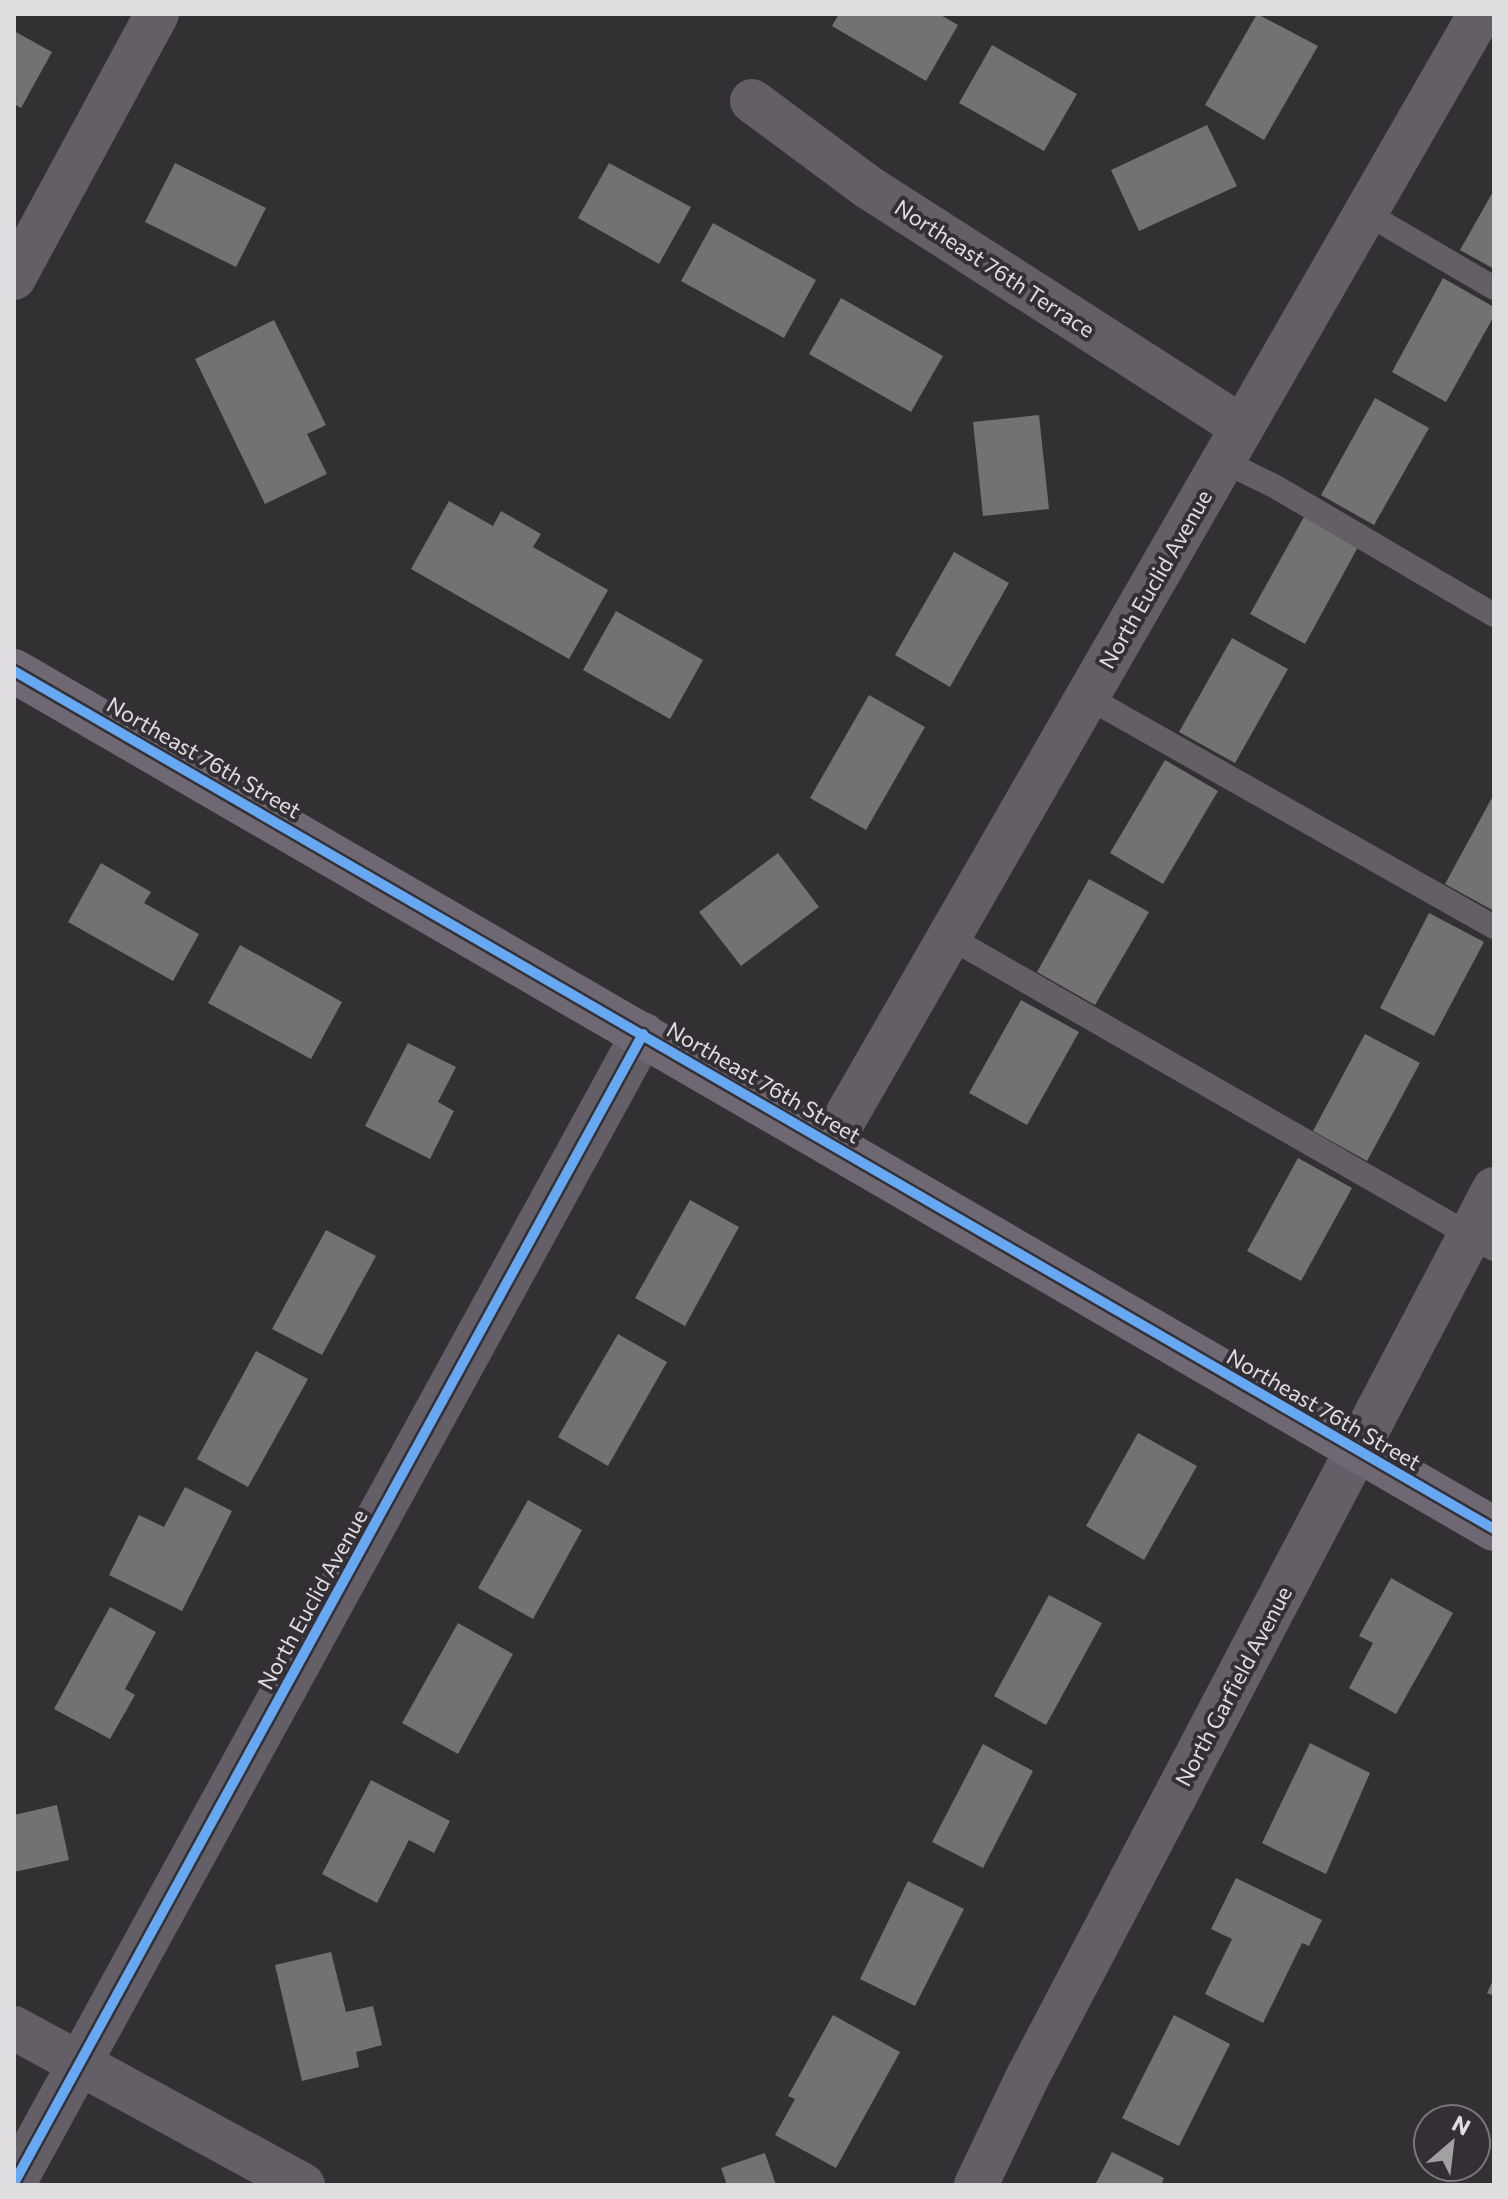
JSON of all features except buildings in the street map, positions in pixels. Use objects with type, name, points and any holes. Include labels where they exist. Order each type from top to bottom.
[{"type":"street","points":[[14,278],[157,14]]},
{"type":"street","name":"North Euclid Avenue","points":[[830,1144],[1480,14]]},
{"type":"street","name":"Northeast 76th Terrace","points":[[752,101],[868,187],[1233,444]]},
{"type":"street","name":"Northeast 76th Street","points":[[14,671],[643,1034],[1356,1452],[1494,1529]]},
{"type":"street","name":"North Euclid Avenue","points":[[14,2183],[643,1034]]},
{"type":"street","name":"North Garfield Avenue","points":[[976,2185],[1027,2078],[1356,1452],[1482,1242],[1494,1189]]},
{"type":"street","points":[[14,2028],[303,2185]]},
{"type":"lane","points":[[1366,213],[1494,288]]},
{"type":"lane","points":[[1233,444],[1276,487],[1494,615]]},
{"type":"lane","points":[[1087,697],[1494,927]]},
{"type":"lane","points":[[949,937],[1482,1242]]},
{"type":"cycle path","points":[[14,671],[1494,1529]]},
{"type":"cycle path","points":[[14,2183],[643,1034]]}]
